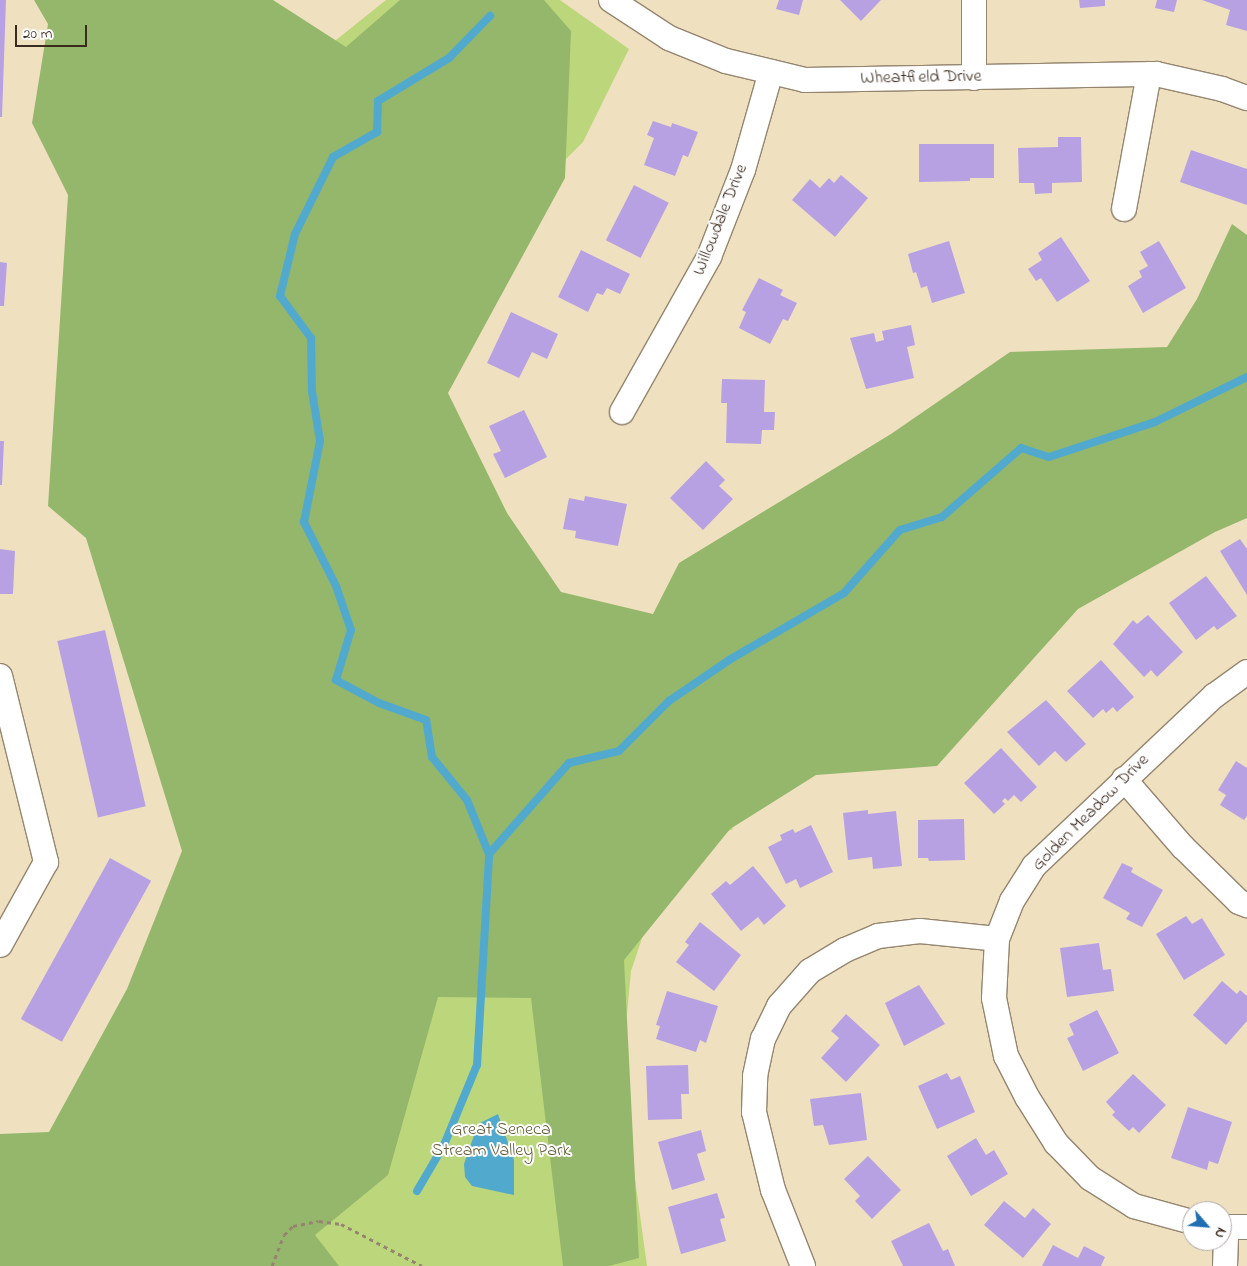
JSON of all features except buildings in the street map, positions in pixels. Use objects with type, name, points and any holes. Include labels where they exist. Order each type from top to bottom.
[{"type":"street","name":"Wheatfield Drive","points":[[610,0],[669,38],[726,61],[805,80],[1149,74],[1222,89],[1247,98]]},
{"type":"street","points":[[974,0],[974,78]]},
{"type":"street","name":"Willowdale Drive","points":[[622,412],[709,257],[743,170],[771,72]]},
{"type":"street","points":[[1124,209],[1149,74]]},
{"type":"street","name":"Golden Meadow Drive","points":[[1182,1219],[1134,1206],[1090,1178],[1056,1143],[1027,1097],[1006,1056],[994,998],[996,939],[1012,901],[1034,866],[1214,696],[1247,672]]},
{"type":"street","points":[[0,676],[46,862],[0,945]]},
{"type":"street","points":[[1124,779],[1182,847],[1239,902],[1247,905]]},
{"type":"street","points":[[803,1266],[774,1190],[754,1112],[755,1076],[761,1048],[778,1006],[810,972],[845,950],[878,936],[920,931],[996,939]]},
{"type":"street","points":[[1225,1266],[1228,1251]]},
{"type":"path","points":[[272,1266],[284,1235],[293,1226],[319,1221],[341,1224],[422,1266]]},
{"type":"green space","points":[[34,0],[273,0],[346,47],[400,0],[544,0],[571,31],[565,178],[448,393],[507,513],[561,592],[653,614],[679,563],[891,434],[1010,352],[1167,347],[1197,299],[1232,224],[1247,235],[1247,518],[1215,532],[1078,609],[937,766],[816,775],[730,829],[624,960],[639,1258],[609,1266],[563,1266],[531,998],[438,997],[388,1175],[315,1235],[339,1266],[0,1266],[0,1134],[49,1132],[127,989],[182,851],[86,538],[48,506],[68,195],[32,123],[48,24]]},
{"type":"green space","name":"Great Seneca Stream Valley Park","points":[[386,0],[560,0],[629,49],[583,142],[524,201],[421,369],[482,541],[592,615],[733,829],[710,839],[660,885],[631,971],[621,1078],[647,1266],[0,1266],[0,1170],[427,1034],[305,65]]},
{"type":"water","points":[[498,1114],[514,1160],[514,1195],[472,1186],[465,1177],[464,1164],[478,1124]]},
{"type":"waterway","points":[[489,854],[467,800],[432,757],[426,720],[379,703],[336,680],[351,630],[336,586],[304,522],[320,441],[312,391],[311,338],[280,296],[295,234],[333,157],[377,132],[378,101],[449,58],[490,16]]},
{"type":"waterway","points":[[417,1191],[444,1145],[477,1065],[489,854],[569,763],[619,751],[669,701],[729,660],[844,593],[900,530],[942,517],[1021,448],[1049,457],[1155,422],[1247,377]]}]
